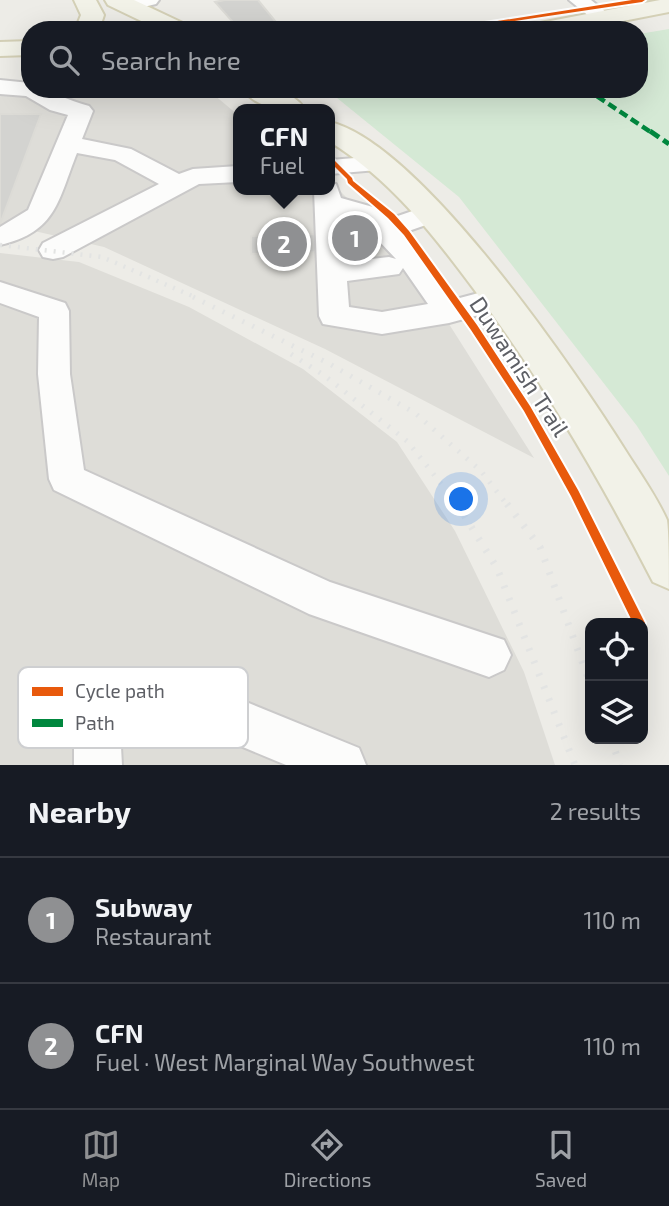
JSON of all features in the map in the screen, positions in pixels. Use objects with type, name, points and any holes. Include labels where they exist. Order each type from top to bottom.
[{"type":"main road","points":[[85,0],[93,11],[92,21]]},
{"type":"main road","points":[[92,0],[130,21]]},
{"type":"main road","points":[[131,2],[164,21]]},
{"type":"main road","points":[[584,21],[669,5]]},
{"type":"main road","points":[[0,49],[21,48]]},
{"type":"main road","points":[[0,59],[21,60]]},
{"type":"main road","points":[[335,131],[380,164],[430,214],[529,334],[590,425],[669,567]]},
{"type":"lane","points":[[579,0],[603,17]]},
{"type":"lane","points":[[0,87],[21,89]]},
{"type":"lane","points":[[0,236],[9,234],[39,215],[70,144],[81,111],[58,105],[46,98]]},
{"type":"lane","points":[[70,144],[121,154],[178,184]]},
{"type":"lane","points":[[335,167],[380,164]]},
{"type":"lane","points":[[53,250],[193,177],[233,174]]},
{"type":"lane","points":[[449,312],[411,258],[370,215],[327,196],[334,317],[382,323],[449,312],[500,298]]},
{"type":"lane","points":[[384,230],[430,214]]},
{"type":"lane","points":[[331,273],[389,267]]},
{"type":"lane","points":[[0,292],[54,311],[54,374],[67,479],[324,600],[489,655]]},
{"type":"lane","points":[[248,726],[342,765]]},
{"type":"shaded area","points":[[0,81],[21,81],[21,98],[218,98],[233,111],[233,195],[335,195],[335,186],[385,236],[435,302],[534,458],[325,349],[104,247],[30,230],[0,244]]},
{"type":"shaded area","points":[[0,253],[79,262],[189,307],[303,369],[397,442],[455,531],[524,672],[555,765],[0,765]]},
{"type":"green space","points":[[669,29],[669,476],[637,426],[459,197],[337,98],[648,98],[648,32]]},
{"type":"building","points":[[258,0],[275,21],[232,21],[215,2]]},
{"type":"building","points":[[0,114],[41,114],[0,224]]},
{"type":"building","points":[[340,222],[363,222],[363,229],[368,229],[370,248],[366,248],[367,254],[343,255]]},
{"type":"building","points":[[317,234],[318,252],[251,254],[251,236]]},
{"type":"railway","points":[[0,245],[102,257],[197,298]]},
{"type":"railway","points":[[193,297],[328,363],[415,413],[481,471],[508,506]]},
{"type":"railway","points":[[291,354],[325,376],[407,441],[459,506]]},
{"type":"railway","points":[[457,504],[497,568],[575,765]]},
{"type":"railway","points":[[507,504],[540,547],[589,681]]},
{"type":"railway","points":[[613,744],[620,765]]},
{"type":"marked path","points":[[600,98],[669,144]]},
{"type":"cycle path","points":[[502,21],[642,0]]},
{"type":"cycle path","name":"Duwamish Trail","points":[[335,164],[350,182],[391,216],[406,233],[474,327],[551,450],[637,618]]},
{"type":"place","name":"Subway","points":[[355,238]]},
{"type":"place","name":"CFN","points":[[284,244]]}]
